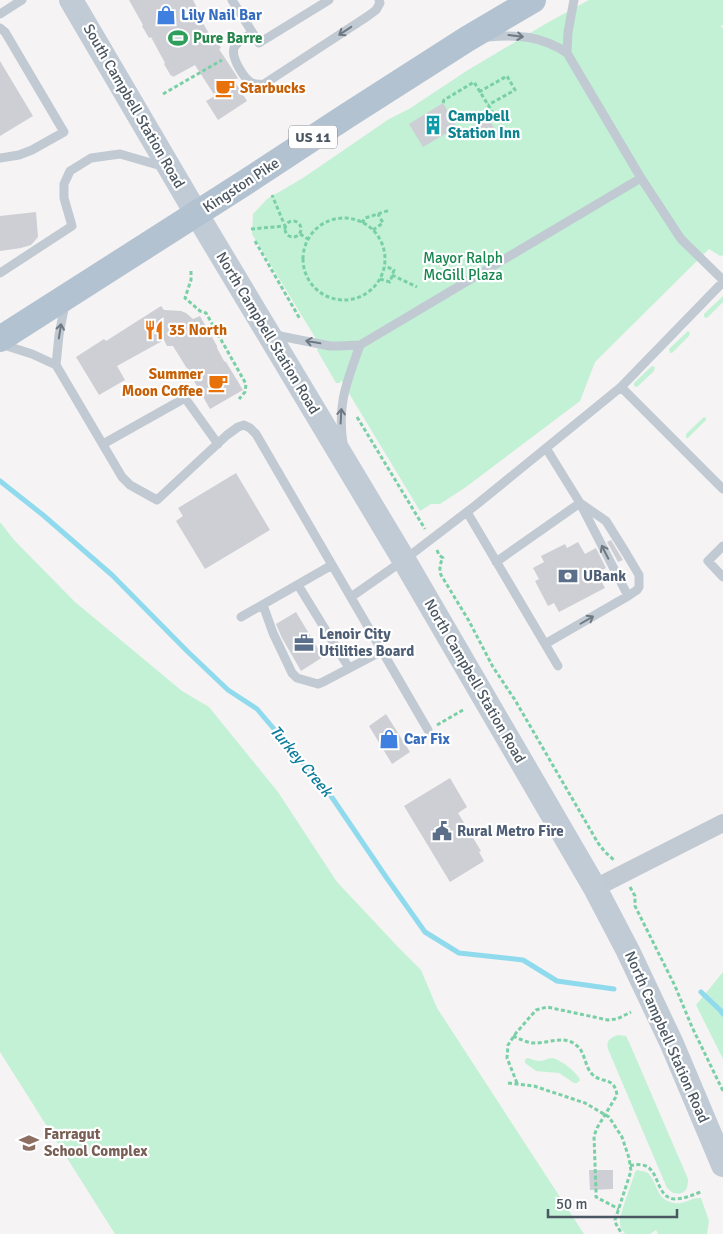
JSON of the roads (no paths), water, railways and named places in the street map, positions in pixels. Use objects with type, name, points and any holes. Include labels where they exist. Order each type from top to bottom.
[{"type":"main road","name":"South Campbell Station Road","points":[[71,0],[196,213]]},
{"type":"main road","name":"Kingston Pike","points":[[1,337],[254,177],[467,39],[533,0]]},
{"type":"main road","name":"North Campbell Station Road","points":[[196,213],[404,560],[595,888],[628,951],[672,1044],[723,1165]]},
{"type":"street","points":[[595,888],[723,823]]},
{"type":"lane","points":[[0,14],[22,0]]},
{"type":"lane","points":[[232,0],[259,43],[329,0]]},
{"type":"lane","points":[[252,33],[239,41],[234,47],[236,63],[250,82],[264,84],[368,16],[376,10],[380,2],[379,0]]},
{"type":"lane","points":[[567,53],[568,32],[574,0]]},
{"type":"lane","points":[[0,158],[19,155],[32,150],[64,132],[2,32]]},
{"type":"lane","points":[[351,597],[467,512],[621,387],[723,281],[681,239],[567,53],[555,45],[535,38],[508,35],[467,39]]},
{"type":"lane","points":[[0,273],[72,226],[64,198],[64,184],[70,171],[91,158],[120,154],[170,168]]},
{"type":"lane","points":[[267,332],[285,338],[330,346],[360,345],[642,178]]},
{"type":"lane","points":[[56,365],[66,296]]},
{"type":"lane","points":[[1,337],[56,365],[122,477],[157,500],[238,427],[244,425],[250,428],[256,434],[428,730]]},
{"type":"lane","points":[[347,465],[341,428],[341,412],[348,377],[360,345]]},
{"type":"lane","points":[[621,387],[723,489]]},
{"type":"lane","points":[[103,444],[186,398],[218,444]]},
{"type":"lane","points":[[546,448],[580,502],[628,596]]},
{"type":"lane","points":[[496,562],[580,502]]},
{"type":"lane","points":[[545,644],[628,596],[639,587],[639,575],[606,521],[580,502]]},
{"type":"lane","points":[[467,512],[558,666]]},
{"type":"lane","points":[[723,546],[708,562],[723,577]]},
{"type":"lane","points":[[242,617],[332,565]]},
{"type":"lane","points":[[298,585],[349,668]]},
{"type":"lane","points":[[263,605],[273,633],[292,673],[297,678],[318,684],[382,650]]},
{"type":"waterway","name":"Turkey Creek","points":[[0,481],[43,515],[112,575],[228,690],[257,709],[331,796],[425,932],[459,953],[523,960],[557,981],[614,989]]},
{"type":"waterway","name":"Turkey Creek","points":[[701,992],[723,1014]]},
{"type":"place","name":"Lily Nail Bar","points":[[166,15]]},
{"type":"place","name":"Pure Barre","points":[[178,38]]},
{"type":"place","name":"Starbucks","points":[[225,88]]},
{"type":"place","name":"Campbell Station Inn","points":[[433,125]]},
{"type":"place","name":"35 North","points":[[154,330]]},
{"type":"place","name":"Summer Moon Coffee","points":[[218,383]]},
{"type":"place","name":"UBank","points":[[568,576]]},
{"type":"place","name":"Lenoir City Utilities Board","points":[[304,643]]},
{"type":"place","name":"Car Fix","points":[[389,739]]},
{"type":"place","name":"Rural Metro Fire","points":[[442,831]]},
{"type":"place","name":"Farragut School Complex","points":[[29,1143]]},
{"type":"park label","name":"Mayor Ralph McGill Plaza","points":[[463,266]]}]
